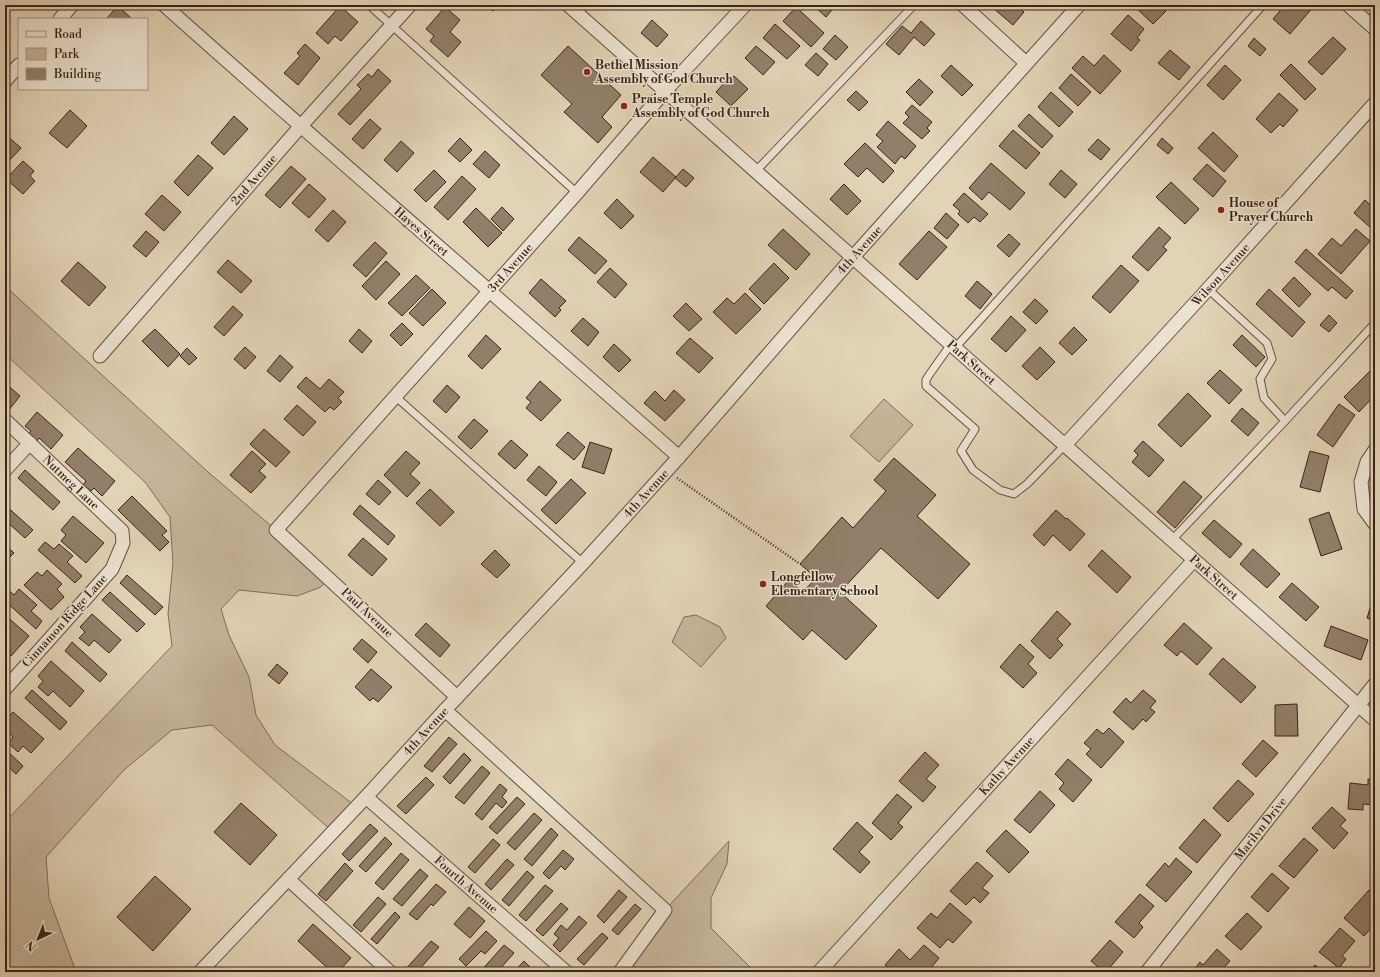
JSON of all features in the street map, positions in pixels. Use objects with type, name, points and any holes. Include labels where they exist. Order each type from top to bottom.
[{"type":"street","points":[[61,18],[72,5]]},
{"type":"street","name":"Hayes Street","points":[[164,5],[300,127],[490,290],[679,457]]},
{"type":"street","name":"2nd Avenue","points":[[100,356],[300,127],[410,5]]},
{"type":"street","name":"Park Street","points":[[568,5],[1375,720]]},
{"type":"street","name":"3rd Avenue","points":[[276,530],[577,193],[665,91],[745,5]]},
{"type":"street","points":[[963,5],[1026,63]]},
{"type":"street","name":"4th Avenue","points":[[200,972],[366,797],[457,697],[583,563],[679,457],[853,257],[1079,5]]},
{"type":"street","points":[[1348,5],[1375,29]]},
{"type":"street","points":[[5,81],[18,66]]},
{"type":"street","name":"Wilson Avenue","points":[[1065,445],[1375,103]]},
{"type":"street","name":"Nutmeg Lane","points":[[5,420],[30,442],[122,531],[123,543],[120,550]]},
{"type":"street","points":[[5,470],[30,442]]},
{"type":"street","points":[[1375,450],[1367,462],[1361,482],[1364,509],[1375,524]]},
{"type":"street","name":"Paul Avenue","points":[[276,530],[457,697]]},
{"type":"street","name":"Cinnamon Ridge Lane","points":[[5,689],[112,569],[120,550]]},
{"type":"street","name":"Kathy Avenue","points":[[819,972],[1194,560]]},
{"type":"street","name":"Marilyn Drive","points":[[1147,972],[1375,684]]},
{"type":"street","points":[[445,710],[665,910],[620,972]]},
{"type":"street","name":"Fourth Avenue","points":[[366,797],[566,972]]},
{"type":"street","points":[[288,879],[390,972]]},
{"type":"lane","points":[[369,5],[577,193]]},
{"type":"lane","points":[[756,171],[914,5]]},
{"type":"lane","points":[[1065,445],[1027,484],[1014,494],[1000,490],[973,470],[961,451],[975,429],[926,386],[928,375],[1263,5]]},
{"type":"lane","points":[[1208,289],[1267,343],[1272,360],[1260,379],[1264,398],[1285,421]]},
{"type":"lane","points":[[1172,540],[1285,421],[1375,323]]},
{"type":"lane","points":[[396,397],[583,563]]},
{"type":"path","points":[[667,470],[800,564]]},
{"type":"green space","points":[[5,286],[208,472],[276,530],[328,578],[321,587],[297,596],[239,590],[221,609],[229,635],[249,677],[256,715],[275,745],[357,807],[333,832],[212,725],[172,730],[124,770],[46,857],[49,898],[76,972],[5,972],[5,822],[172,646],[168,614],[173,563],[170,517],[145,482],[5,354]]},
{"type":"green space","points":[[884,399],[913,425],[879,462],[850,436]]},
{"type":"green space","points":[[696,615],[720,627],[726,638],[701,667],[672,642],[684,617]]},
{"type":"green space","points":[[729,841],[727,864],[711,898],[711,928],[755,972],[620,972],[665,910]]},
{"type":"building","points":[[486,5],[498,5],[493,11]]},
{"type":"building","points":[[813,5],[836,5],[826,17]]},
{"type":"building","points":[[996,5],[1015,5],[1024,12],[1013,25],[993,8]]},
{"type":"building","points":[[1133,5],[1160,5],[1166,11],[1153,24]]},
{"type":"building","points":[[1285,5],[1314,6],[1290,34],[1273,19]]},
{"type":"building","points":[[118,6],[131,18],[107,18]]},
{"type":"building","points":[[340,6],[358,22],[341,41],[335,36],[328,44],[316,33]]},
{"type":"building","points":[[445,7],[460,20],[450,32],[461,42],[448,57],[430,41],[434,36],[426,29]]},
{"type":"building","points":[[796,7],[824,33],[811,47],[783,21]]},
{"type":"building","points":[[1128,15],[1144,29],[1137,38],[1140,40],[1131,51],[1111,34]]},
{"type":"building","points":[[652,20],[668,35],[657,47],[641,33]]},
{"type":"building","points":[[921,21],[935,34],[924,46],[914,37],[899,55],[886,44],[902,26],[911,33]]},
{"type":"building","points":[[775,24],[800,46],[787,59],[763,38]]},
{"type":"building","points":[[835,35],[848,47],[836,60],[823,49]]},
{"type":"building","points":[[1333,37],[1346,49],[1322,75],[1308,62]]},
{"type":"building","points":[[1254,38],[1266,49],[1260,56],[1248,46]]},
{"type":"building","points":[[305,44],[320,58],[298,85],[284,73],[300,56],[297,53]]},
{"type":"building","points":[[568,46],[621,95],[602,117],[612,127],[598,143],[564,112],[572,104],[541,75]]},
{"type":"building","points":[[756,46],[775,62],[763,75],[745,58]]},
{"type":"building","points":[[1170,50],[1190,67],[1179,80],[1158,63]]},
{"type":"building","points":[[816,53],[828,64],[818,76],[805,65]]},
{"type":"building","points":[[1104,55],[1121,71],[1100,94],[1072,68],[1083,56],[1094,66]]},
{"type":"building","points":[[1291,64],[1316,89],[1305,100],[1280,75]]},
{"type":"building","points":[[951,65],[973,85],[962,96],[941,76]]},
{"type":"building","points":[[1225,65],[1241,80],[1223,100],[1207,85]]},
{"type":"building","points":[[378,69],[391,81],[350,125],[338,114],[361,89],[357,85],[368,74],[372,77]]},
{"type":"building","points":[[1071,74],[1091,92],[1078,106],[1059,88]]},
{"type":"building","points":[[734,76],[748,89],[731,106],[716,92],[727,80],[728,82]]},
{"type":"building","points":[[919,79],[933,92],[920,106],[906,92]]},
{"type":"building","points":[[856,91],[868,102],[859,111],[847,100]]},
{"type":"building","points":[[1051,92],[1073,112],[1059,127],[1038,107]]},
{"type":"building","points":[[1279,93],[1298,110],[1283,127],[1280,124],[1271,133],[1256,119]]},
{"type":"building","points":[[912,105],[932,122],[927,128],[930,131],[922,139],[903,123],[909,117],[905,113]]},
{"type":"building","points":[[70,110],[87,126],[67,148],[49,133]]},
{"type":"building","points":[[1029,114],[1053,136],[1042,148],[1018,126]]},
{"type":"building","points":[[234,116],[248,129],[224,155],[211,143]]},
{"type":"building","points":[[370,119],[381,129],[363,149],[352,139]]},
{"type":"building","points":[[888,121],[916,146],[905,159],[901,156],[895,164],[877,147],[883,141],[876,135]]},
{"type":"building","points":[[1013,130],[1040,153],[1026,169],[999,146]]},
{"type":"building","points":[[1213,132],[1238,156],[1224,172],[1198,148]]},
{"type":"building","points":[[5,134],[21,148],[7,163],[5,161]]},
{"type":"building","points":[[460,138],[472,150],[460,162],[448,151]]},
{"type":"building","points":[[1162,138],[1173,148],[1168,154],[1157,145]]},
{"type":"building","points":[[1098,139],[1110,149],[1101,160],[1088,150]]},
{"type":"building","points":[[401,141],[414,153],[397,172],[384,160]]},
{"type":"building","points":[[865,143],[894,171],[883,183],[867,168],[858,177],[844,164]]},
{"type":"building","points":[[485,151],[500,165],[489,178],[473,164]]},
{"type":"building","points":[[198,155],[213,168],[188,196],[174,182]]},
{"type":"building","points":[[653,157],[676,177],[663,192],[640,172]]},
{"type":"building","points":[[23,161],[34,171],[30,176],[35,181],[23,194],[6,179]]},
{"type":"building","points":[[991,163],[1025,193],[1010,210],[989,192],[982,200],[969,188]]},
{"type":"building","points":[[1207,164],[1226,181],[1213,197],[1193,179]]},
{"type":"building","points":[[291,166],[306,179],[280,208],[265,195]]},
{"type":"building","points":[[683,169],[694,178],[686,187],[675,178]]},
{"type":"building","points":[[434,170],[446,182],[426,202],[414,190]]},
{"type":"building","points":[[1061,170],[1077,184],[1065,198],[1049,184]]},
{"type":"building","points":[[462,176],[476,189],[448,220],[434,207]]},
{"type":"building","points":[[1171,182],[1199,209],[1185,224],[1156,197]]},
{"type":"building","points":[[309,184],[326,199],[309,218],[292,203]]},
{"type":"building","points":[[844,184],[861,201],[847,215],[830,199]]},
{"type":"building","points":[[964,193],[988,214],[980,222],[974,217],[968,223],[958,214],[960,211],[953,205]]},
{"type":"building","points":[[162,195],[181,212],[164,231],[145,214]]},
{"type":"building","points":[[617,199],[634,216],[621,229],[604,213]]},
{"type":"building","points":[[1365,200],[1375,209],[1375,224],[1371,228],[1354,213]]},
{"type":"building","points":[[502,207],[514,219],[503,231],[491,219]]},
{"type":"building","points":[[476,208],[502,233],[488,247],[463,222]]},
{"type":"building","points":[[333,210],[346,222],[328,242],[315,230]]},
{"type":"building","points":[[946,213],[959,225],[947,239],[934,228]]},
{"type":"building","points":[[1159,227],[1171,238],[1163,247],[1167,250],[1148,271],[1132,257]]},
{"type":"building","points":[[783,229],[810,254],[796,270],[768,245]]},
{"type":"building","points":[[1356,229],[1370,241],[1341,274],[1318,254],[1332,238],[1341,246]]},
{"type":"building","points":[[146,231],[159,242],[146,257],[133,246]]},
{"type":"building","points":[[929,231],[947,247],[917,280],[899,264]]},
{"type":"building","points":[[1009,234],[1020,244],[1009,257],[997,246]]},
{"type":"building","points":[[579,237],[607,261],[595,274],[568,250]]},
{"type":"building","points":[[375,242],[387,253],[366,277],[353,265]]},
{"type":"building","points":[[1306,249],[1353,291],[1346,299],[1332,287],[1328,291],[1295,262]]},
{"type":"building","points":[[228,260],[252,281],[241,293],[217,272]]},
{"type":"building","points":[[386,261],[400,274],[376,300],[362,286]]},
{"type":"building","points":[[78,262],[106,287],[89,306],[61,281]]},
{"type":"building","points":[[774,263],[789,278],[764,304],[749,289]]},
{"type":"building","points":[[1121,265],[1139,281],[1110,313],[1092,297]]},
{"type":"building","points":[[610,268],[627,284],[615,298],[597,282]]},
{"type":"building","points":[[416,275],[430,288],[402,316],[388,303]]},
{"type":"building","points":[[1294,277],[1311,294],[1299,307],[1282,290]]},
{"type":"building","points":[[541,279],[566,301],[559,308],[561,310],[555,317],[529,293]]},
{"type":"building","points":[[977,281],[992,294],[980,309],[965,296]]},
{"type":"building","points":[[432,289],[446,303],[423,326],[409,313]]},
{"type":"building","points":[[1269,289],[1305,322],[1292,337],[1256,304]]},
{"type":"building","points":[[745,293],[761,309],[736,334],[713,312],[727,298],[734,304]]},
{"type":"building","points":[[1035,299],[1048,311],[1036,324],[1023,312]]},
{"type":"building","points":[[686,303],[702,319],[689,331],[673,316]]},
{"type":"building","points":[[233,306],[243,315],[224,336],[214,327]]},
{"type":"building","points":[[1329,315],[1337,323],[1329,332],[1320,325]]},
{"type":"building","points":[[1011,316],[1026,330],[1006,352],[991,339]]},
{"type":"building","points":[[583,318],[599,332],[588,346],[571,331]]},
{"type":"building","points":[[402,323],[413,334],[401,346],[390,335]]},
{"type":"building","points":[[1074,327],[1087,340],[1072,355],[1059,343]]},
{"type":"building","points":[[155,329],[180,354],[168,367],[142,341]]},
{"type":"building","points":[[359,329],[372,341],[362,353],[349,341]]},
{"type":"building","points":[[486,335],[501,349],[482,369],[468,356]]},
{"type":"building","points":[[1242,335],[1265,357],[1256,367],[1233,345]]},
{"type":"building","points":[[690,338],[713,358],[699,373],[676,353]]},
{"type":"building","points":[[614,344],[631,360],[619,372],[603,357]]},
{"type":"building","points":[[245,347],[256,357],[245,369],[234,359]]},
{"type":"building","points":[[1040,347],[1055,362],[1037,380],[1022,366]]},
{"type":"building","points":[[187,348],[197,358],[189,365],[180,356]]},
{"type":"building","points":[[280,355],[293,367],[280,382],[267,371]]},
{"type":"building","points":[[1372,369],[1375,372],[1375,395],[1359,412],[1344,397]]},
{"type":"building","points":[[1220,370],[1242,390],[1229,404],[1207,383]]},
{"type":"building","points":[[306,377],[320,389],[329,379],[344,392],[338,398],[342,402],[334,410],[330,407],[325,412],[297,387]]},
{"type":"building","points":[[540,381],[561,400],[541,421],[526,408],[531,402],[526,398]]},
{"type":"building","points":[[5,383],[20,396],[8,411],[5,408]]},
{"type":"building","points":[[447,385],[460,397],[446,413],[433,401]]},
{"type":"building","points":[[674,390],[685,400],[665,421],[644,403],[655,391],[665,401]]},
{"type":"building","points":[[1188,393],[1211,416],[1181,447],[1158,425]]},
{"type":"building","points":[[1339,404],[1355,415],[1333,447],[1317,435]]},
{"type":"building","points":[[297,405],[316,422],[303,436],[284,419]]},
{"type":"building","points":[[1242,408],[1259,423],[1248,436],[1231,421]]},
{"type":"building","points":[[37,412],[63,435],[51,449],[39,438],[36,442],[28,435],[31,431],[25,426]]},
{"type":"building","points":[[474,419],[488,431],[471,449],[458,437]]},
{"type":"building","points":[[264,429],[290,452],[276,467],[250,444]]},
{"type":"building","points":[[568,432],[585,447],[574,460],[556,445]]},
{"type":"building","points":[[511,440],[528,455],[515,469],[498,454]]},
{"type":"building","points":[[1143,441],[1164,460],[1149,477],[1132,462],[1138,455],[1134,451]]},
{"type":"building","points":[[590,442],[612,449],[604,474],[582,467]]},
{"type":"building","points":[[78,448],[115,481],[102,496],[94,488],[91,491],[83,485],[86,481],[65,462]]},
{"type":"building","points":[[252,451],[266,464],[259,471],[266,477],[251,493],[230,475]]},
{"type":"building","points":[[406,451],[420,463],[410,474],[420,483],[407,497],[384,475]]},
{"type":"building","points":[[1310,451],[1329,456],[1320,492],[1300,487]]},
{"type":"building","points":[[894,458],[936,495],[917,516],[970,564],[938,599],[881,548],[840,592],[877,626],[846,660],[812,630],[803,640],[766,606],[789,580],[803,592],[816,578],[800,564],[842,517],[853,528],[886,491],[874,480]]},
{"type":"building","points":[[539,466],[557,482],[546,496],[527,480]]},
{"type":"building","points":[[25,470],[60,502],[53,510],[18,478]]},
{"type":"building","points":[[571,479],[586,493],[556,524],[541,510]]},
{"type":"building","points":[[378,480],[391,492],[379,505],[366,494]]},
{"type":"building","points":[[1184,481],[1202,497],[1175,528],[1157,512]]},
{"type":"building","points":[[430,489],[454,512],[440,526],[416,503]]},
{"type":"building","points":[[132,496],[167,531],[162,535],[169,542],[160,551],[118,510]]},
{"type":"building","points":[[5,505],[33,530],[25,538],[5,520]]},
{"type":"building","points":[[360,505],[395,536],[388,545],[353,514]]},
{"type":"building","points":[[1056,510],[1085,534],[1070,551],[1053,535],[1044,546],[1033,535]]},
{"type":"building","points":[[1329,512],[1342,549],[1321,556],[1309,519]]},
{"type":"building","points":[[73,516],[104,543],[86,563],[61,541],[66,535],[61,530]]},
{"type":"building","points":[[1214,520],[1242,544],[1230,558],[1202,533]]},
{"type":"building","points":[[363,538],[387,559],[372,576],[348,555]]},
{"type":"building","points":[[45,542],[54,549],[59,544],[73,556],[67,562],[82,576],[75,583],[38,550]]},
{"type":"building","points":[[5,545],[14,553],[6,561],[5,560]]},
{"type":"building","points":[[1253,549],[1280,574],[1267,588],[1240,564]]},
{"type":"building","points":[[495,550],[510,565],[497,578],[481,564]]},
{"type":"building","points":[[1102,550],[1131,577],[1117,593],[1088,566]]},
{"type":"building","points":[[47,570],[62,584],[57,589],[64,597],[51,610],[24,585],[37,572],[42,576]]},
{"type":"building","points":[[127,575],[163,607],[155,615],[120,583]]},
{"type":"building","points":[[1292,583],[1319,607],[1306,621],[1279,597]]},
{"type":"building","points":[[5,587],[14,595],[19,589],[37,605],[31,611],[42,621],[36,629],[5,601]]},
{"type":"building","points":[[110,592],[145,624],[137,632],[102,600]]},
{"type":"building","points":[[1375,592],[1375,621],[1367,618]]},
{"type":"building","points":[[1057,611],[1071,624],[1057,639],[1063,645],[1050,659],[1031,641]]},
{"type":"building","points":[[92,614],[121,640],[109,653],[94,640],[89,646],[79,638],[85,632],[80,627]]},
{"type":"building","points":[[5,615],[29,636],[11,656],[5,651]]},
{"type":"building","points":[[426,623],[450,645],[440,657],[415,635]]},
{"type":"building","points":[[1184,623],[1212,648],[1197,665],[1181,651],[1177,656],[1164,645]]},
{"type":"building","points":[[1331,626],[1368,640],[1361,660],[1324,646]]},
{"type":"building","points":[[362,639],[377,652],[368,663],[353,649]]},
{"type":"building","points":[[72,642],[107,674],[100,682],[65,651]]},
{"type":"building","points":[[1020,644],[1034,657],[1028,664],[1037,673],[1023,688],[1000,667]]},
{"type":"building","points":[[1223,658],[1256,687],[1241,703],[1209,674]]},
{"type":"building","points":[[51,661],[84,691],[70,707],[53,691],[48,696],[38,687],[43,681],[38,676]]},
{"type":"building","points":[[277,664],[288,673],[279,684],[268,675]]},
{"type":"building","points":[[371,669],[392,687],[378,702],[373,698],[370,701],[355,687]]},
{"type":"building","points":[[32,690],[67,722],[60,730],[25,698]]},
{"type":"building","points":[[1143,690],[1156,701],[1150,708],[1155,712],[1146,722],[1143,719],[1133,730],[1113,712],[1126,698],[1131,703]]},
{"type":"building","points":[[1297,704],[1298,736],[1275,736],[1275,705]]},
{"type":"building","points":[[13,712],[44,739],[31,753],[23,746],[18,752],[8,743],[13,737],[5,730],[5,721]]},
{"type":"building","points":[[1109,728],[1124,742],[1101,768],[1086,754],[1091,749],[1084,743],[1097,729],[1103,734]]},
{"type":"building","points":[[449,737],[457,744],[432,772],[424,766]]},
{"type":"building","points":[[1263,740],[1278,753],[1256,777],[1242,764]]},
{"type":"building","points":[[5,749],[23,766],[16,774],[5,764]]},
{"type":"building","points":[[925,752],[939,765],[926,779],[936,787],[923,802],[899,781]]},
{"type":"building","points":[[464,753],[471,760],[450,784],[443,777]]},
{"type":"building","points":[[1068,759],[1092,780],[1073,802],[1059,789],[1064,783],[1055,774]]},
{"type":"building","points":[[482,766],[490,773],[464,804],[455,797]]},
{"type":"building","points":[[426,777],[434,785],[406,814],[397,806]]},
{"type":"building","points":[[1368,779],[1375,780],[1375,805],[1363,804],[1363,810],[1348,809],[1350,783],[1368,785]]},
{"type":"building","points":[[1238,780],[1254,794],[1228,822],[1213,808]]},
{"type":"building","points":[[500,784],[507,790],[502,797],[507,802],[502,808],[496,803],[482,820],[475,814]]},
{"type":"building","points":[[1040,791],[1055,805],[1030,833],[1014,820]]},
{"type":"building","points":[[897,794],[912,807],[898,823],[903,827],[891,840],[872,823]]},
{"type":"building","points":[[517,797],[525,804],[497,834],[489,827]]},
{"type":"building","points":[[241,803],[277,835],[250,865],[214,832]]},
{"type":"building","points":[[1332,807],[1346,820],[1340,826],[1348,833],[1334,849],[1312,828]]},
{"type":"building","points":[[534,813],[542,820],[515,850],[507,843]]},
{"type":"building","points":[[1204,819],[1221,835],[1197,863],[1179,848]]},
{"type":"building","points":[[857,822],[873,837],[859,852],[870,862],[860,873],[833,849]]},
{"type":"building","points":[[370,824],[378,831],[349,861],[342,854]]},
{"type":"building","points":[[551,828],[558,835],[532,866],[524,859]]},
{"type":"building","points":[[1006,830],[1029,852],[1009,873],[986,851]]},
{"type":"building","points":[[385,837],[392,844],[366,872],[359,866]]},
{"type":"building","points":[[1304,838],[1318,850],[1294,878],[1279,866]]},
{"type":"building","points":[[493,839],[500,845],[475,873],[468,867]]},
{"type":"building","points":[[563,850],[574,859],[565,870],[561,866],[549,879],[543,873]]},
{"type":"building","points":[[401,853],[409,860],[383,890],[375,883]]},
{"type":"building","points":[[1176,858],[1192,872],[1166,902],[1146,885],[1165,863],[1169,867]]},
{"type":"building","points":[[507,859],[514,865],[491,890],[485,884]]},
{"type":"building","points":[[977,862],[993,876],[982,888],[989,893],[980,903],[974,897],[966,905],[950,891]]},
{"type":"building","points":[[345,863],[353,871],[326,901],[318,894]]},
{"type":"building","points":[[420,869],[428,876],[402,906],[393,899]]},
{"type":"building","points":[[527,871],[534,877],[509,906],[502,900]]},
{"type":"building","points":[[1272,873],[1289,888],[1268,912],[1251,897]]},
{"type":"building","points":[[155,876],[191,909],[153,951],[117,917]]},
{"type":"building","points":[[436,884],[446,892],[433,906],[431,904],[417,920],[409,914]]},
{"type":"building","points":[[545,885],[553,891],[526,921],[519,915]]},
{"type":"building","points":[[619,890],[627,897],[604,923],[597,916]]},
{"type":"building","points":[[1369,890],[1375,895],[1375,916],[1370,921],[1374,925],[1364,936],[1344,918]]},
{"type":"building","points":[[1140,894],[1154,906],[1139,923],[1143,927],[1134,938],[1115,922]]},
{"type":"building","points":[[378,897],[386,904],[361,932],[353,925]]},
{"type":"building","points":[[561,903],[568,909],[543,936],[536,930]]},
{"type":"building","points":[[950,903],[972,922],[953,943],[948,939],[940,948],[917,928],[931,913],[937,918]]},
{"type":"building","points":[[635,904],[641,909],[618,935],[612,930]]},
{"type":"building","points":[[469,907],[485,921],[470,938],[454,924]]},
{"type":"building","points":[[395,912],[400,917],[377,944],[371,939]]},
{"type":"building","points":[[1247,913],[1262,927],[1241,950],[1225,936]]},
{"type":"building","points":[[579,916],[587,923],[560,952],[553,945],[559,938],[554,934],[561,925],[567,930]]},
{"type":"building","points":[[313,924],[351,958],[338,972],[332,972],[298,941]]},
{"type":"building","points":[[1340,928],[1355,941],[1342,956],[1346,959],[1339,968],[1319,952]]},
{"type":"building","points":[[486,931],[497,941],[485,954],[481,951],[466,966],[459,959]]},
{"type":"building","points":[[602,933],[608,938],[584,965],[577,959]]},
{"type":"building","points":[[1110,940],[1123,952],[1106,972],[1104,972],[1091,961]]},
{"type":"building","points":[[431,941],[439,947],[417,972],[404,971]]},
{"type":"building","points":[[504,945],[514,953],[499,970],[496,968],[493,972],[480,972]]},
{"type":"building","points":[[924,945],[939,958],[931,968],[934,971],[933,972],[893,972],[885,965],[899,949],[910,960]]},
{"type":"building","points":[[1217,949],[1230,961],[1220,972],[1193,971],[1200,962],[1203,965]]},
{"type":"building","points":[[524,961],[530,967],[526,972],[514,972]]},
{"type":"building","points":[[1315,965],[1323,972],[1309,972]]},
{"type":"place","name":"Bethel Mission Assembly of God Church","points":[[587,72]]},
{"type":"place","name":"Praise Temple Assembly of God Church","points":[[624,106]]},
{"type":"place","name":"House of Prayer Church","points":[[1221,210]]},
{"type":"place","name":"Longfellow Elementary School","points":[[763,584]]}]
